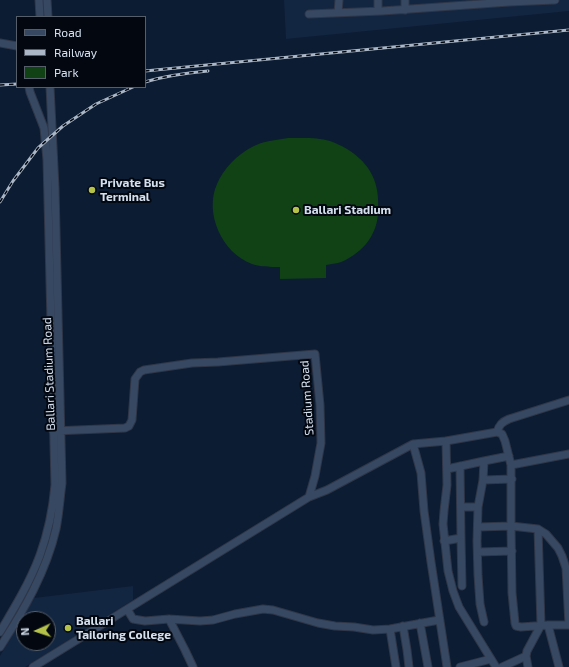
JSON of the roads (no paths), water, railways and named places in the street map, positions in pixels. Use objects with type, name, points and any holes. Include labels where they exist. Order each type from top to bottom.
[{"type":"street","points":[[39,0],[40,16]]},
{"type":"street","points":[[47,0],[48,16]]},
{"type":"street","points":[[338,13],[339,0]]},
{"type":"street","points":[[378,0],[378,12]]},
{"type":"street","points":[[405,0],[405,10]]},
{"type":"street","points":[[429,0],[429,8]]},
{"type":"street","points":[[309,14],[378,12],[555,0]]},
{"type":"street","points":[[0,43],[16,46]]},
{"type":"street","name":"Ballari Stadium Road","points":[[0,647],[27,603],[47,560],[56,527],[62,483],[51,188],[44,128],[29,88]]},
{"type":"street","name":"Ballari Stadium Road","points":[[0,632],[19,599],[40,555],[48,528],[55,485],[53,431],[50,88]]},
{"type":"street","name":"Stadium Road","points":[[53,431],[125,428],[129,426],[132,420],[136,379],[140,372],[147,368],[192,363],[315,354],[320,405],[321,443],[315,476],[309,497]]},
{"type":"street","points":[[497,432],[499,426],[509,419],[569,400]]},
{"type":"street","points":[[33,667],[128,611],[309,497],[327,490],[413,444],[446,441],[497,432],[502,434],[511,465],[512,479],[511,526],[512,593],[516,626],[569,625],[568,569],[558,548],[546,534],[538,529],[511,526],[478,527]]},
{"type":"street","points":[[446,441],[448,485],[444,517],[444,541],[448,571],[459,607],[496,667]]},
{"type":"street","points":[[413,444],[421,473],[425,519],[447,667]]},
{"type":"street","points":[[511,465],[569,454]]},
{"type":"street","points":[[447,469],[509,456]]},
{"type":"street","points":[[484,461],[483,480],[478,507],[478,575],[480,604],[484,622]]},
{"type":"street","points":[[460,466],[462,586]]},
{"type":"street","points":[[483,480],[512,479]]},
{"type":"street","points":[[461,507],[478,507]]},
{"type":"street","points":[[538,529],[544,625],[560,667]]},
{"type":"street","points":[[444,541],[461,538]]},
{"type":"street","points":[[478,552],[512,551]]},
{"type":"street","points":[[19,599],[27,603]]},
{"type":"street","points":[[128,611],[133,619],[145,621],[188,621],[213,620],[263,608],[301,619],[335,626],[373,630],[390,629],[439,620]]},
{"type":"street","points":[[169,620],[193,667]]},
{"type":"street","points":[[420,623],[428,667]]},
{"type":"street","points":[[528,667],[526,656],[529,647],[544,625]]},
{"type":"street","points":[[403,626],[409,667]]},
{"type":"street","points":[[390,629],[396,667]]},
{"type":"street","points":[[502,667],[526,656]]},
{"type":"street","points":[[460,667],[491,659]]},
{"type":"railway","points":[[146,71],[569,30]]},
{"type":"railway","points":[[146,82],[176,75],[208,71]]},
{"type":"railway","points":[[0,85],[16,84]]},
{"type":"railway","points":[[0,202],[13,181],[38,148],[63,126],[96,104],[131,88]]},
{"type":"place","name":"Private Bus Terminal","points":[[92,190]]},
{"type":"place","name":"Ballari Stadium","points":[[296,210]]},
{"type":"place","name":"Ballari Tailoring College","points":[[68,628]]}]
